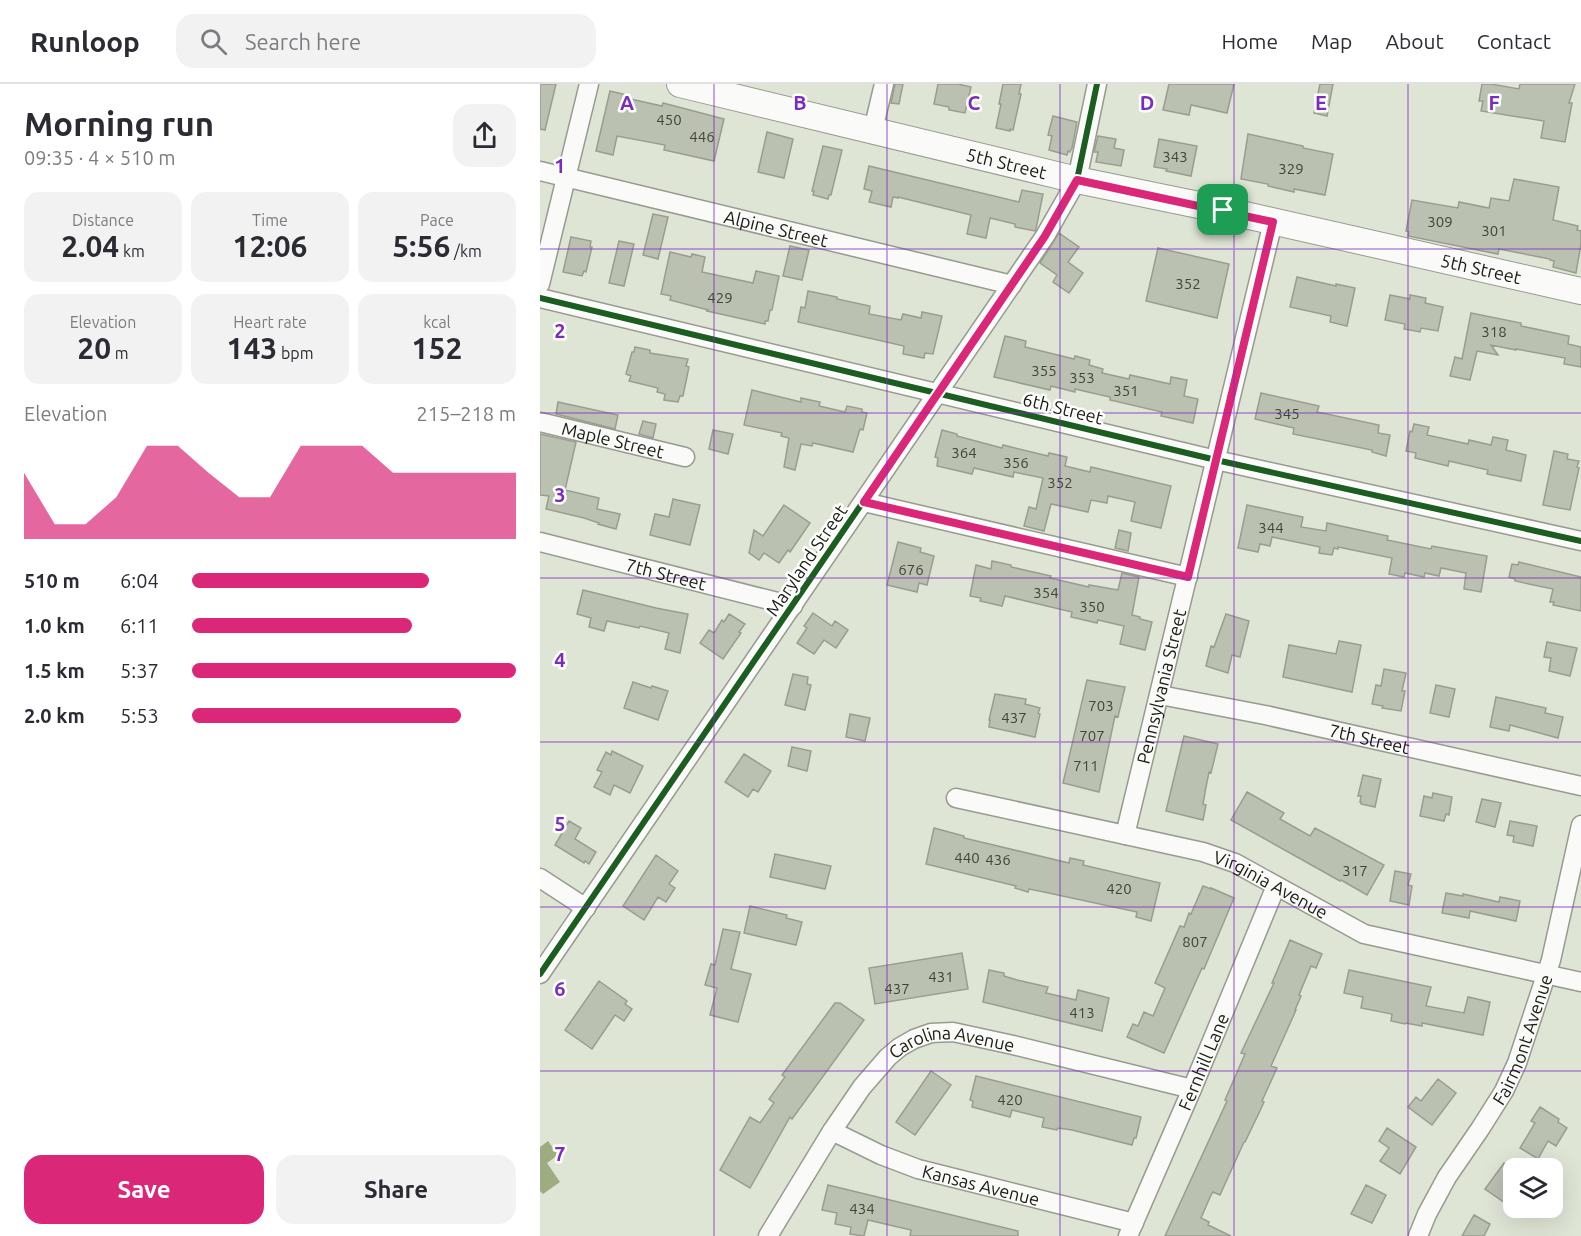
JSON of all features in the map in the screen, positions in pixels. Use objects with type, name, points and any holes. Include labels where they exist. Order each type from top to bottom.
[{"type":"street","points":[[540,284],[589,84]]},
{"type":"street","name":"5th Street","points":[[680,84],[718,88],[873,130],[1077,180],[1581,291]]},
{"type":"street","points":[[873,130],[884,84]]},
{"type":"street","name":"Maryland Street","points":[[540,974],[1045,236],[1077,180],[1097,84]]},
{"type":"street","name":"Alpine Street","points":[[540,171],[1012,285]]},
{"type":"street","name":"Pennsylvania Street","points":[[1125,835],[1273,222]]},
{"type":"street","name":"6th Street","points":[[540,298],[1216,460],[1581,540]]},
{"type":"street","name":"Maple Street","points":[[540,422],[685,457]]},
{"type":"street","points":[[864,502],[1188,577]]},
{"type":"street","name":"7th Street","points":[[540,542],[793,606]]},
{"type":"street","name":"7th Street","points":[[1160,695],[1581,786]]},
{"type":"street","name":"Virginia Avenue","points":[[956,798],[1203,852],[1235,863],[1364,934],[1581,982]]},
{"type":"street","name":"Fairmont Avenue","points":[[1418,1236],[1447,1177],[1504,1091],[1517,1064],[1547,975],[1581,825]]},
{"type":"street","points":[[540,878],[586,908]]},
{"type":"street","name":"Fernhill Lane","points":[[1131,1230],[1276,886]]},
{"type":"street","name":"Carolina Avenue","points":[[768,1236],[832,1131],[862,1087],[888,1057],[914,1039],[932,1033],[952,1032],[1192,1089]]},
{"type":"street","name":"Kansas Avenue","points":[[832,1131],[881,1155],[918,1169],[1131,1230]]},
{"type":"shaded area","points":[[548,1141],[558,1155],[547,1163],[560,1182],[543,1194],[540,1191],[540,1147]]},
{"type":"building","points":[[540,84],[556,84],[545,130],[540,129]]},
{"type":"building","points":[[895,84],[903,84],[899,104],[891,103]]},
{"type":"building","points":[[938,84],[958,84],[971,87],[965,113],[934,104]]},
{"type":"building","points":[[1003,84],[1021,84],[1013,130],[1010,129],[1010,131],[996,128]]},
{"type":"building","points":[[1169,84],[1234,84],[1227,113],[1191,105],[1189,115],[1163,110]]},
{"type":"building","points":[[1320,84],[1333,84],[1327,116],[1314,113]]},
{"type":"building","points":[[1482,84],[1519,89],[1520,84],[1575,84],[1569,103],[1572,103],[1565,142],[1541,138],[1544,121],[1481,111],[1483,101],[1479,101]]},
{"type":"building","points":[[610,91],[627,95],[626,98],[662,106],[663,103],[724,119],[714,161],[664,150],[665,145],[617,136],[613,155],[596,151]]},
{"type":"building","points":[[1053,116],[1077,122],[1072,148],[1067,155],[1049,150],[1052,136],[1048,135]]},
{"type":"building","points":[[767,132],[793,139],[784,178],[758,172]]},
{"type":"building","points":[[1248,134],[1333,154],[1325,195],[1294,189],[1294,192],[1241,179]]},
{"type":"building","points":[[1098,136],[1116,139],[1114,148],[1124,150],[1121,166],[1096,162],[1098,152],[1094,152]]},
{"type":"building","points":[[1159,139],[1197,146],[1191,176],[1154,167]]},
{"type":"building","points":[[823,146],[842,150],[828,199],[813,195],[814,191],[812,191]]},
{"type":"building","points":[[869,166],[1019,202],[1022,190],[1043,194],[1036,229],[1035,231],[1015,227],[1015,224],[990,218],[986,238],[967,234],[971,215],[898,197],[893,197],[891,207],[869,202],[872,191],[864,189]]},
{"type":"building","points":[[1514,179],[1559,187],[1553,220],[1578,226],[1577,230],[1581,231],[1576,273],[1553,267],[1554,261],[1550,259],[1499,249],[1498,254],[1408,236],[1409,232],[1406,231],[1412,200],[1458,208],[1459,202],[1489,208],[1491,198],[1509,201]]},
{"type":"building","points":[[653,214],[668,217],[658,259],[643,255]]},
{"type":"building","points":[[1059,233],[1079,247],[1068,262],[1083,273],[1069,293],[1053,282],[1057,275],[1040,263]]},
{"type":"building","points":[[571,237],[591,241],[590,247],[592,247],[586,272],[584,271],[582,276],[563,272]]},
{"type":"building","points":[[619,241],[634,244],[624,286],[609,283]]},
{"type":"building","points":[[790,246],[809,250],[802,280],[783,276]]},
{"type":"building","points":[[1158,248],[1229,264],[1217,318],[1146,301]]},
{"type":"building","points":[[670,252],[691,257],[692,254],[705,257],[702,272],[753,283],[756,271],[779,276],[768,321],[765,321],[765,324],[707,311],[670,300],[671,296],[661,294]]},
{"type":"building","points":[[1297,277],[1355,288],[1347,326],[1330,322],[1331,316],[1290,307]]},
{"type":"building","points":[[808,291],[870,306],[869,314],[901,320],[903,314],[921,318],[922,312],[942,316],[933,354],[925,353],[924,358],[903,354],[904,346],[798,322],[801,307],[805,308]]},
{"type":"building","points":[[1390,295],[1410,299],[1410,295],[1426,298],[1425,303],[1443,307],[1438,331],[1421,328],[1420,332],[1404,329],[1405,324],[1385,320]]},
{"type":"building","points":[[1471,313],[1569,336],[1568,344],[1581,347],[1581,367],[1564,364],[1565,358],[1491,345],[1498,355],[1477,351],[1470,380],[1450,376],[1455,357],[1462,359]]},
{"type":"building","points":[[1005,336],[1026,341],[1025,347],[1074,359],[1075,356],[1090,360],[1089,365],[1103,369],[1102,373],[1129,379],[1130,375],[1170,384],[1171,377],[1187,380],[1184,396],[1198,399],[1193,423],[1161,416],[1162,412],[1110,400],[1110,397],[1051,386],[1050,390],[994,377]]},
{"type":"building","points":[[635,347],[650,350],[650,353],[688,359],[686,366],[689,367],[683,396],[680,396],[678,402],[664,400],[665,394],[657,392],[658,388],[629,381],[631,376],[626,374]]},
{"type":"building","points":[[752,390],[801,402],[801,398],[820,402],[819,406],[845,412],[847,406],[862,409],[862,412],[867,413],[863,430],[860,429],[853,452],[813,443],[812,446],[801,444],[795,470],[784,467],[789,438],[781,436],[782,433],[744,425]]},
{"type":"building","points":[[1261,393],[1319,406],[1317,412],[1379,425],[1378,433],[1390,435],[1386,456],[1372,452],[1372,450],[1293,434],[1294,428],[1255,419]]},
{"type":"building","points":[[558,402],[618,415],[615,429],[556,414]]},
{"type":"building","points":[[643,421],[656,424],[653,438],[639,434]]},
{"type":"building","points":[[1414,424],[1429,427],[1427,435],[1468,444],[1469,440],[1491,445],[1493,437],[1508,440],[1506,450],[1526,455],[1521,481],[1487,474],[1488,470],[1449,461],[1448,466],[1415,458],[1416,453],[1406,451],[1410,431],[1412,432]]},
{"type":"building","points":[[713,430],[733,434],[728,454],[709,449]]},
{"type":"building","points":[[942,430],[1002,448],[1003,445],[1048,456],[1049,453],[1067,457],[1065,466],[1090,472],[1091,467],[1171,486],[1161,528],[1131,521],[1135,502],[1108,496],[1107,503],[1091,500],[1088,512],[1051,504],[1044,531],[1024,526],[1029,507],[1036,509],[1043,478],[1014,472],[1013,477],[974,468],[972,474],[937,466],[938,458],[935,457]]},
{"type":"building","points":[[540,434],[576,442],[565,490],[599,498],[597,509],[620,514],[616,529],[546,509],[549,496],[540,495]]},
{"type":"building","points":[[1554,451],[1568,454],[1567,459],[1579,461],[1570,510],[1543,505]]},
{"type":"building","points":[[673,499],[700,505],[690,545],[650,535],[655,514],[669,517]]},
{"type":"building","points":[[784,505],[810,523],[790,552],[788,550],[779,563],[764,553],[759,560],[749,553],[754,530],[763,536]]},
{"type":"building","points":[[1247,505],[1303,517],[1301,527],[1326,531],[1327,523],[1388,536],[1387,540],[1431,549],[1432,546],[1487,556],[1481,592],[1464,589],[1466,573],[1441,568],[1439,576],[1425,573],[1424,577],[1405,573],[1404,577],[1389,574],[1392,558],[1338,547],[1338,549],[1334,548],[1332,555],[1319,553],[1320,547],[1272,537],[1270,546],[1260,544],[1258,552],[1238,548]]},
{"type":"building","points":[[1119,530],[1131,533],[1128,551],[1115,548]]},
{"type":"building","points":[[898,542],[921,548],[920,552],[934,556],[927,585],[919,583],[917,592],[887,585]]},
{"type":"building","points":[[992,561],[1089,587],[1089,585],[1118,590],[1122,573],[1139,577],[1132,615],[1152,622],[1145,650],[1120,644],[1124,626],[1071,617],[1072,612],[1005,596],[1002,606],[970,596],[976,565],[991,569]]},
{"type":"building","points":[[1519,562],[1581,577],[1581,611],[1553,605],[1554,602],[1550,602],[1553,589],[1515,581],[1509,577],[1512,564],[1518,565]]},
{"type":"building","points":[[583,590],[688,614],[680,653],[665,649],[669,633],[607,621],[604,631],[589,627],[591,618],[577,614]]},
{"type":"building","points":[[813,613],[832,626],[835,621],[848,630],[836,648],[824,640],[814,654],[797,643],[807,628],[804,626]]},
{"type":"building","points":[[729,614],[745,624],[723,659],[700,643],[709,630],[714,633]]},
{"type":"building","points":[[1226,614],[1249,621],[1240,657],[1232,655],[1228,673],[1206,666],[1211,646],[1214,647]]},
{"type":"building","points":[[1339,641],[1361,645],[1352,692],[1283,677],[1289,645],[1336,654]]},
{"type":"building","points":[[1547,642],[1577,648],[1570,676],[1549,671],[1551,658],[1544,657]]},
{"type":"building","points":[[1384,669],[1406,673],[1401,711],[1372,704],[1376,685],[1381,686]]},
{"type":"building","points":[[793,674],[808,677],[807,684],[811,685],[805,710],[785,705]]},
{"type":"building","points":[[1087,680],[1125,687],[1118,717],[1115,716],[1099,792],[1063,783]]},
{"type":"building","points":[[633,682],[668,691],[658,720],[624,708]]},
{"type":"building","points":[[1436,685],[1455,689],[1449,717],[1430,713]]},
{"type":"building","points":[[995,694],[1026,699],[1025,704],[1040,708],[1035,737],[989,727]]},
{"type":"building","points":[[1496,697],[1546,708],[1545,713],[1563,717],[1558,738],[1510,725],[1509,731],[1490,727]]},
{"type":"building","points":[[850,714],[870,718],[865,741],[846,737]]},
{"type":"building","points":[[1184,736],[1218,744],[1206,787],[1203,820],[1166,811]]},
{"type":"building","points":[[792,747],[811,751],[807,771],[788,766]]},
{"type":"building","points":[[612,751],[643,766],[630,793],[614,785],[610,795],[594,787],[602,772],[597,770],[606,752],[611,755]]},
{"type":"building","points":[[744,754],[771,771],[758,792],[753,789],[748,797],[725,782]]},
{"type":"building","points":[[1363,775],[1381,779],[1375,807],[1360,802],[1361,796],[1358,796]]},
{"type":"building","points":[[1247,792],[1284,813],[1280,819],[1310,836],[1315,828],[1384,865],[1367,895],[1231,820]]},
{"type":"building","points":[[1433,793],[1452,797],[1449,815],[1446,814],[1444,821],[1420,816],[1424,796],[1432,798]]},
{"type":"building","points":[[1482,799],[1501,803],[1495,827],[1476,822]]},
{"type":"building","points":[[569,821],[581,828],[575,839],[596,852],[589,864],[555,845]]},
{"type":"building","points":[[1510,821],[1537,826],[1533,846],[1513,842],[1514,836],[1507,835]]},
{"type":"building","points":[[934,828],[964,836],[964,838],[1069,863],[1070,858],[1084,861],[1083,865],[1160,883],[1151,921],[1136,917],[1137,912],[1029,889],[1028,892],[1015,888],[1016,886],[926,864]]},
{"type":"building","points":[[775,854],[831,866],[825,889],[770,877]]},
{"type":"building","points":[[656,855],[678,871],[669,884],[675,888],[666,902],[658,897],[644,920],[623,906]]},
{"type":"building","points":[[1395,871],[1411,874],[1408,885],[1412,886],[1409,905],[1390,901]]},
{"type":"building","points":[[1203,886],[1234,898],[1204,969],[1202,968],[1164,1053],[1127,1037],[1133,1024],[1138,1026],[1144,1012],[1153,1016],[1165,988],[1155,983],[1180,926],[1184,927]]},
{"type":"building","points":[[1446,893],[1463,896],[1463,894],[1499,902],[1500,897],[1520,901],[1516,921],[1470,911],[1469,918],[1442,913]]},
{"type":"building","points":[[750,906],[787,915],[786,918],[802,922],[796,945],[744,933]]},
{"type":"building","points":[[723,929],[740,932],[731,969],[751,974],[738,1022],[710,1015],[717,988],[705,985],[711,964],[715,965]]},
{"type":"building","points":[[1290,940],[1322,954],[1316,968],[1311,966],[1299,995],[1301,996],[1296,1010],[1271,1066],[1277,1068],[1262,1101],[1264,1102],[1220,1195],[1213,1192],[1201,1218],[1209,1222],[1208,1225],[1231,1236],[1165,1236],[1227,1101],[1225,1100],[1245,1054],[1241,1053],[1274,983],[1272,983]]},
{"type":"building","points":[[962,953],[968,989],[875,1004],[869,968]]},
{"type":"building","points":[[989,970],[1004,973],[1004,976],[1017,980],[1048,987],[1046,993],[1076,1000],[1078,990],[1109,998],[1102,1031],[983,1002]]},
{"type":"building","points":[[1349,970],[1431,987],[1426,1006],[1464,1013],[1468,997],[1490,1002],[1483,1035],[1422,1023],[1422,1026],[1391,1021],[1392,1014],[1361,1008],[1363,997],[1344,993]]},
{"type":"building","points":[[599,981],[627,1001],[625,1004],[632,1009],[624,1021],[615,1015],[592,1049],[565,1030]]},
{"type":"building","points":[[835,1003],[840,1003],[864,1020],[792,1119],[790,1117],[750,1188],[720,1170],[750,1117],[760,1123],[774,1103],[769,1099],[785,1077],[782,1075]]},
{"type":"building","points":[[931,1071],[951,1085],[915,1135],[896,1122]]},
{"type":"building","points":[[976,1076],[1141,1117],[1136,1138],[1132,1145],[1072,1130],[1042,1127],[1044,1118],[1012,1110],[1010,1117],[972,1107],[973,1101],[970,1100]]},
{"type":"building","points":[[1438,1079],[1456,1093],[1432,1125],[1408,1107],[1416,1097],[1421,1101]]},
{"type":"building","points":[[1540,1107],[1559,1119],[1558,1122],[1567,1128],[1556,1146],[1548,1141],[1539,1158],[1520,1148],[1535,1123],[1531,1121]]},
{"type":"building","points":[[1387,1128],[1416,1147],[1400,1174],[1380,1161],[1389,1148],[1379,1141]]},
{"type":"building","points":[[1503,1164],[1503,1201],[1485,1189]]},
{"type":"building","points":[[828,1185],[1018,1231],[1018,1236],[910,1236],[911,1230],[868,1220],[864,1236],[850,1234],[851,1227],[835,1224],[837,1213],[822,1210]]},
{"type":"building","points":[[1366,1185],[1386,1195],[1372,1223],[1351,1214]]},
{"type":"building","points":[[1474,1215],[1490,1224],[1484,1236],[1462,1236]]},
{"type":"cycle path","points":[[540,974],[1045,236],[1077,180],[1097,84]]},
{"type":"cycle path","points":[[540,298],[1216,460],[1581,541]]},
{"type":"route","points":[[1077,180],[1223,210],[1273,222],[1188,577],[864,502],[1045,236],[1077,180]]}]
